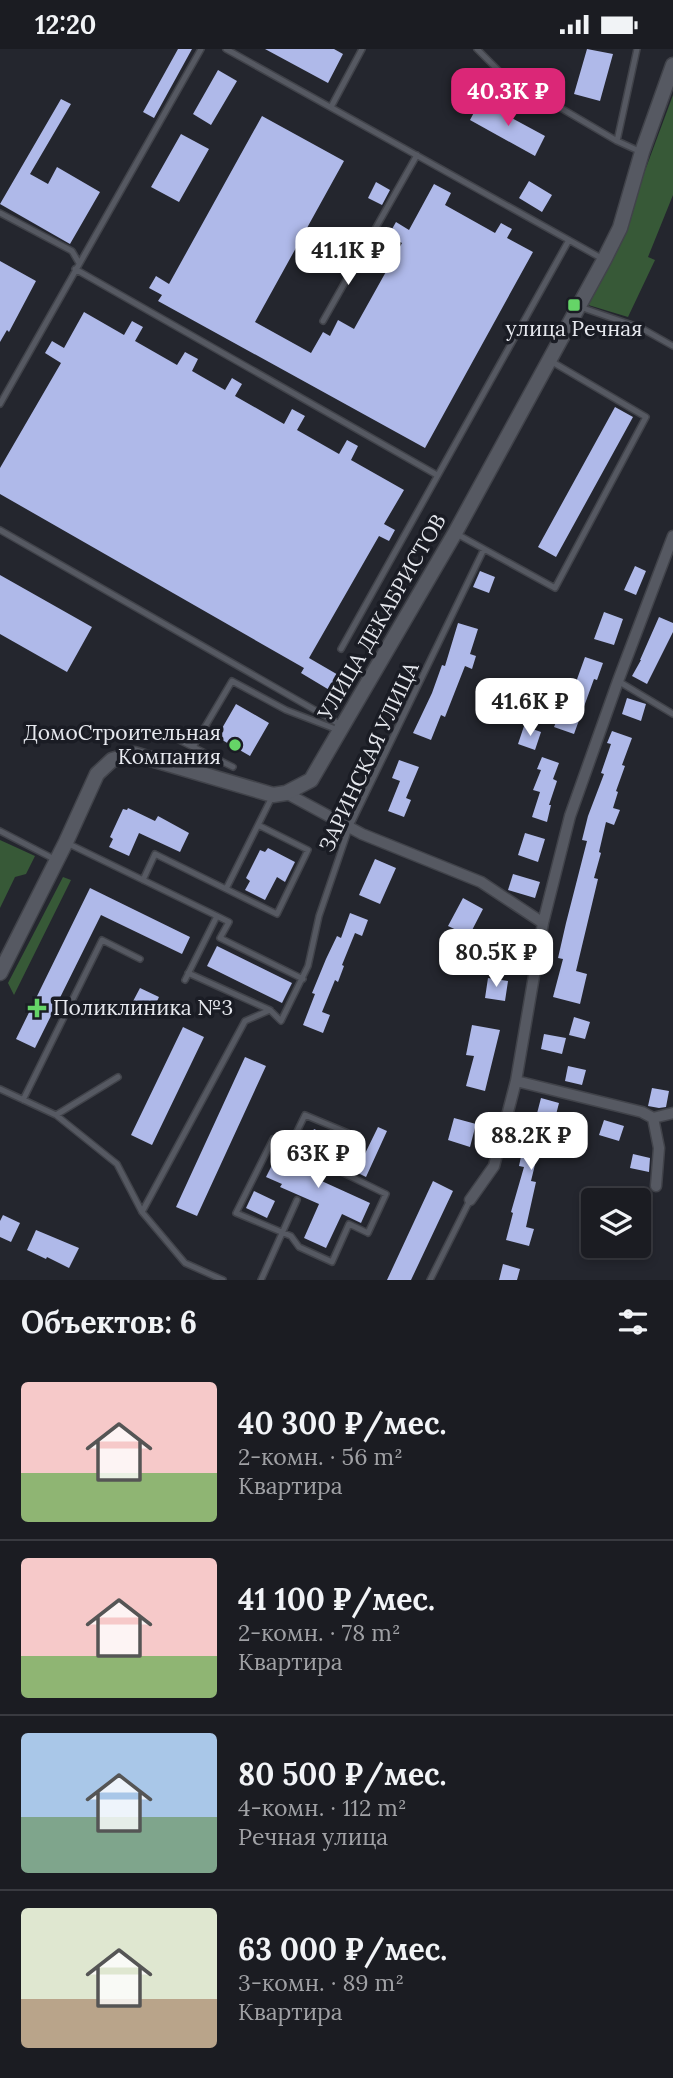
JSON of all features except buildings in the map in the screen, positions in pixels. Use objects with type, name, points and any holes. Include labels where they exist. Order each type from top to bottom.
[{"type":"street","name":"УЛИЦА ДЕКАБРИСТОВ","points":[[279,794],[311,780],[455,533],[580,307],[620,228],[642,152],[673,65]]},
{"type":"street","points":[[470,1200],[495,1166],[516,1081],[543,923],[570,816],[673,536]]},
{"type":"street","points":[[0,973],[97,774],[112,760],[134,754],[279,794],[349,828],[481,882],[543,923]]},
{"type":"street","points":[[516,1081],[642,1112],[653,1118],[673,1113]]},
{"type":"street","points":[[653,1118],[659,1148],[656,1186]]},
{"type":"lane","points":[[0,404],[201,49]]},
{"type":"lane","points":[[226,49],[604,260]]},
{"type":"lane","points":[[331,107],[362,49]]},
{"type":"lane","points":[[477,49],[501,73],[617,141],[642,152]]},
{"type":"lane","points":[[617,141],[637,49]]},
{"type":"lane","points":[[323,321],[417,155]]},
{"type":"lane","points":[[0,213],[72,251],[79,263]]},
{"type":"lane","points":[[341,649],[569,240]]},
{"type":"lane","points":[[75,269],[437,475]]},
{"type":"lane","points":[[580,307],[641,328],[673,346]]},
{"type":"lane","points":[[455,533],[555,588],[646,417],[549,360]]},
{"type":"lane","points":[[0,530],[342,729]]},
{"type":"lane","name":"ЗАРИНСКАЯ УЛИЦА","points":[[142,1212],[245,1021],[270,1010],[281,1021],[303,979],[309,966],[319,916],[349,828],[484,549]]},
{"type":"lane","points":[[193,747],[232,681],[286,710],[342,729]]},
{"type":"lane","points":[[618,681],[673,713]]},
{"type":"lane","points":[[177,739],[233,767]]},
{"type":"lane","points":[[226,889],[258,825],[279,794]]},
{"type":"lane","points":[[143,880],[155,854],[276,914],[308,850],[258,825]]},
{"type":"lane","points":[[0,831],[56,860]]},
{"type":"lane","points":[[66,842],[229,922],[220,938],[303,979]]},
{"type":"lane","points":[[185,980],[217,916]]},
{"type":"lane","points":[[23,1100],[102,940],[140,959]]},
{"type":"lane","points":[[188,972],[270,1010]]},
{"type":"lane","points":[[56,1115],[118,1077]]},
{"type":"lane","points":[[0,1089],[56,1115],[117,1164],[142,1212],[185,1263],[223,1280]]},
{"type":"lane","points":[[305,1115],[348,1133],[332,1168],[386,1193],[368,1233],[349,1224],[332,1262],[299,1247],[291,1236],[282,1233],[236,1213],[273,1139],[289,1148],[305,1115]]},
{"type":"lane","points":[[261,1280],[297,1200]]},
{"type":"lane","points":[[430,1280],[470,1200]]},
{"type":"green space","points":[[673,95],[673,195],[648,257],[655,260],[628,317],[585,304],[623,230]]},
{"type":"green space","points":[[0,840],[35,856],[26,874],[15,877],[0,908]]},
{"type":"green space","points":[[63,877],[71,880],[14,995],[8,983]]},
{"type":"place","name":"улица Речная","points":[[574,305]]},
{"type":"place","name":"ДомоСтроительная Компания","points":[[235,745]]},
{"type":"place","name":"Поликлиника №3","points":[[37,1008]]}]
